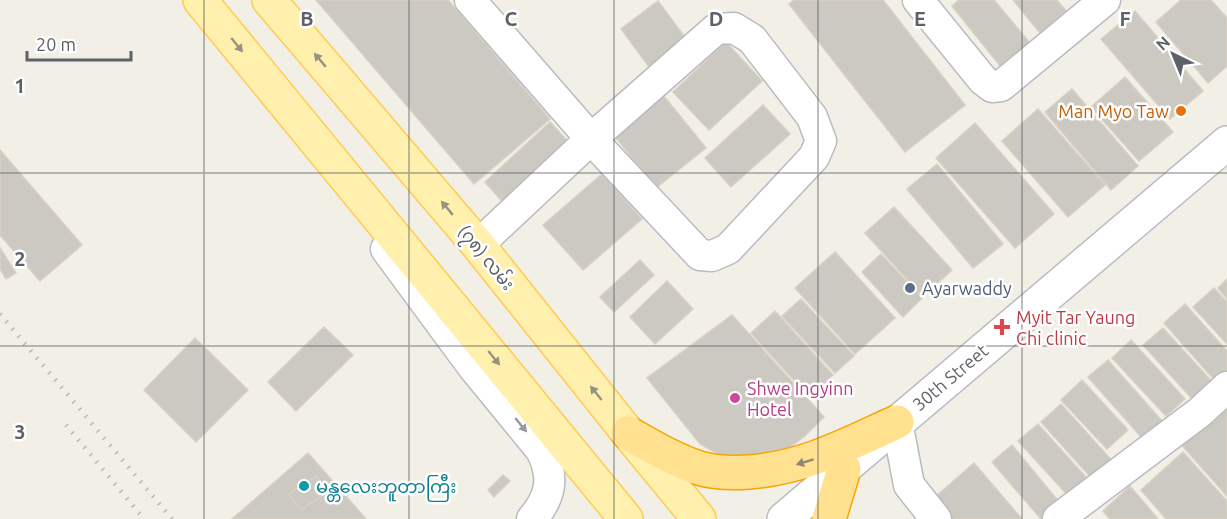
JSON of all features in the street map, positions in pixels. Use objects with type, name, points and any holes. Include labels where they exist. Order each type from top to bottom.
[{"type":"highway","points":[[628,433],[700,469],[730,473],[773,470],[810,461],[897,422]]},
{"type":"highway","points":[[829,519],[844,469]]},
{"type":"main road","points":[[200,0],[626,519]]},
{"type":"main road","name":"(၇၈) လမ်း","points":[[269,0],[478,245],[699,519]]},
{"type":"main road","name":"30th Street","points":[[784,519],[1227,143]]},
{"type":"street","points":[[470,0],[591,139],[700,255],[712,256],[728,249],[814,156],[820,141],[812,117],[752,39],[734,28],[717,29],[591,139],[478,245]]},
{"type":"street","points":[[918,0],[983,80],[992,87],[1000,86],[1105,0]]},
{"type":"street","points":[[348,180],[362,214],[427,305],[483,380],[542,450],[550,476],[549,492],[543,506],[532,519]]},
{"type":"street","points":[[1058,519],[1200,412],[1227,387]]},
{"type":"street","points":[[897,422],[909,485],[936,519]]},
{"type":"building","points":[[316,0],[448,0],[550,119],[474,184]]},
{"type":"building","points":[[794,0],[883,0],[965,105],[905,152],[789,4]]},
{"type":"building","points":[[959,0],[994,0],[1030,43],[1001,67],[952,6]]},
{"type":"building","points":[[1013,0],[1057,0],[1066,11],[1040,33]]},
{"type":"building","points":[[1181,0],[1211,0],[1227,18],[1227,66],[1208,83],[1156,22]]},
{"type":"building","points":[[658,1],[690,44],[652,71],[621,29]]},
{"type":"building","points":[[1135,11],[1203,91],[1170,119],[1101,39]]},
{"type":"building","points":[[726,42],[762,81],[709,130],[673,92]]},
{"type":"building","points":[[1125,77],[1173,132],[1139,161],[1091,107]]},
{"type":"building","points":[[1072,89],[1138,166],[1111,190],[1045,112]]},
{"type":"building","points":[[663,95],[706,148],[656,188],[614,135]]},
{"type":"building","points":[[763,105],[790,134],[731,187],[705,158]]},
{"type":"building","points":[[1038,109],[1105,185],[1068,217],[1002,141]]},
{"type":"building","points":[[550,122],[574,148],[508,208],[485,182]]},
{"type":"building","points":[[975,123],[1054,214],[1015,248],[936,158]]},
{"type":"building","points":[[0,150],[82,245],[40,281],[0,235]]},
{"type":"building","points":[[937,164],[1003,244],[973,268],[907,189]]},
{"type":"building","points":[[602,174],[642,219],[583,270],[543,225]]},
{"type":"building","points":[[894,207],[952,270],[923,297],[865,233]]},
{"type":"building","points":[[0,248],[16,273],[6,279],[0,269]]},
{"type":"building","points":[[835,252],[895,318],[855,354],[795,288]]},
{"type":"building","points":[[881,254],[922,298],[903,317],[862,272]]},
{"type":"building","points":[[640,260],[654,275],[614,312],[600,297]]},
{"type":"building","points":[[1227,279],[1227,299],[1218,288]]},
{"type":"building","points":[[667,281],[693,309],[655,344],[630,317]]},
{"type":"building","points":[[1214,288],[1227,302],[1227,344],[1193,307]]},
{"type":"building","points":[[801,299],[854,356],[835,373],[782,316]]},
{"type":"building","points":[[1185,304],[1227,351],[1227,372],[1216,382],[1164,323]]},
{"type":"building","points":[[775,311],[833,375],[809,397],[751,333]]},
{"type":"building","name":"Shwe Ingyinn Hotel","points":[[732,315],[824,417],[805,436],[769,458],[725,458],[700,444],[647,378]]},
{"type":"building","points":[[324,327],[353,355],[296,411],[268,382]]},
{"type":"building","points":[[1163,328],[1215,385],[1195,402],[1143,345]]},
{"type":"building","points":[[195,338],[248,390],[196,442],[144,390]]},
{"type":"building","points":[[1131,340],[1185,399],[1166,416],[1112,358]]},
{"type":"building","points":[[1108,360],[1162,421],[1142,438],[1088,377]]},
{"type":"building","points":[[1082,380],[1128,430],[1107,449],[1061,400]]},
{"type":"building","points":[[1061,404],[1115,464],[1095,482],[1041,422]]},
{"type":"building","points":[[1227,406],[1227,496],[1179,442]]},
{"type":"building","points":[[1038,424],[1092,484],[1073,501],[1018,441]]},
{"type":"building","points":[[1012,445],[1064,508],[1050,519],[1041,519],[992,462]]},
{"type":"building","points":[[1183,452],[1227,501],[1227,519],[1166,519],[1141,490]]},
{"type":"building","name":"မန္တလေးဘူတာကြီး","points":[[308,453],[366,519],[232,519]]},
{"type":"building","points":[[974,463],[1022,519],[951,519],[934,498]]},
{"type":"building","points":[[503,475],[510,481],[494,497],[488,490]]},
{"type":"building","points":[[316,476],[327,492],[301,510],[289,494]]},
{"type":"building","points":[[1130,486],[1158,519],[1110,519],[1103,511]]},
{"type":"railway","points":[[0,314],[172,519]]},
{"type":"railway","points":[[66,425],[144,519]]},
{"type":"place","name":"Man Myo Taw","points":[[1181,111]]},
{"type":"place","name":"Ayarwaddy","points":[[910,288]]},
{"type":"place","name":"Myit Tar Yaung Chi clinic","points":[[1002,327]]},
{"type":"place","name":"Shwe Ingyinn Hotel","points":[[735,398]]},
{"type":"place","name":"မန္တလေးဘူတာကြီး","points":[[304,486]]}]
